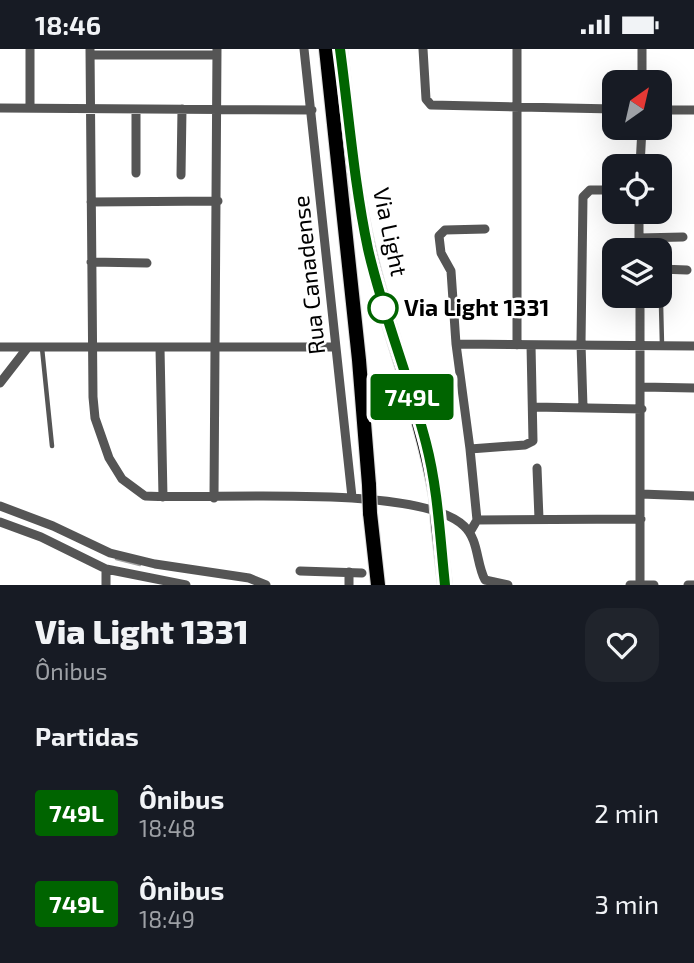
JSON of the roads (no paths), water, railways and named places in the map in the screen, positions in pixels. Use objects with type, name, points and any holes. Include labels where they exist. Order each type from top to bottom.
[{"type":"main road","name":"Via Light","points":[[326,49],[357,338],[378,585]]},
{"type":"main road","name":"Via Light","points":[[340,49],[356,183],[368,248],[384,310],[427,446],[436,497],[444,585]]},
{"type":"street","points":[[30,49],[30,108]]},
{"type":"street","name":"Rua Canadense","points":[[304,49],[352,497]]},
{"type":"street","points":[[423,49],[426,99],[435,106],[602,109]]},
{"type":"street","points":[[516,345],[519,108],[517,49]]},
{"type":"street","points":[[642,49],[642,70]]},
{"type":"street","points":[[214,498],[219,109],[217,52],[90,52],[91,347],[95,418],[109,458],[122,479],[138,493],[163,497],[214,498],[352,497],[423,508],[457,520],[470,532],[485,580],[508,585]]},
{"type":"street","points":[[0,108],[312,110]]},
{"type":"street","points":[[136,109],[136,173]]},
{"type":"street","points":[[181,175],[183,109]]},
{"type":"street","points":[[672,110],[694,110]]},
{"type":"street","points":[[583,407],[583,197],[590,190],[602,190]]},
{"type":"street","points":[[91,202],[218,201]]},
{"type":"street","points":[[639,224],[639,237],[683,237]]},
{"type":"street","points":[[470,532],[477,520],[470,449],[456,344],[451,271],[441,253],[439,236],[445,230],[485,229]]},
{"type":"street","points":[[91,262],[147,263]]},
{"type":"street","points":[[672,269],[687,270]]},
{"type":"street","points":[[640,308],[640,585]]},
{"type":"street","points":[[456,344],[694,346]]},
{"type":"street","points":[[470,449],[525,445],[535,437],[531,345]]},
{"type":"street","points":[[0,347],[335,347]]},
{"type":"street","points":[[0,383],[28,347]]},
{"type":"street","points":[[160,348],[163,497]]},
{"type":"street","points":[[642,387],[694,388]]},
{"type":"street","points":[[533,407],[642,409]]},
{"type":"street","points":[[537,468],[539,520]]},
{"type":"street","points":[[641,493],[694,496]]},
{"type":"street","points":[[0,506],[118,555],[249,578],[266,585]]},
{"type":"street","points":[[477,520],[641,519]]},
{"type":"street","points":[[0,522],[40,537],[106,569],[186,585]]},
{"type":"street","points":[[106,569],[106,585]]},
{"type":"street","points":[[300,571],[362,573]]},
{"type":"street","points":[[349,572],[349,585]]},
{"type":"street","points":[[630,585],[654,585]]},
{"type":"street","points":[[688,585],[694,585]]},
{"type":"lane","points":[[661,308],[662,346]]},
{"type":"lane","points":[[42,348],[52,446]]},
{"type":"waterway","points":[[116,559],[140,565]]},
{"type":"place","name":"Via Light 1331","points":[[383,308]]}]
